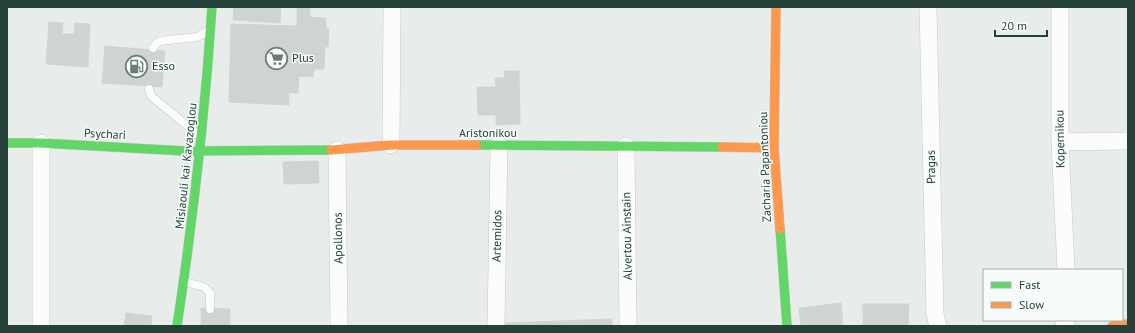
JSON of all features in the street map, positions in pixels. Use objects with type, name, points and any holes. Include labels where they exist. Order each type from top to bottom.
[{"type":"street","name":"Misiaouli kai Kavazoglou","points":[[177,326],[201,151],[212,7]]},
{"type":"street","points":[[390,146],[392,7]]},
{"type":"street","name":"Zacharia Papantoniou","points":[[776,7],[774,148],[787,326]]},
{"type":"street","name":"Pragas","points":[[928,7],[936,320]]},
{"type":"street","name":"Kopernikou","points":[[1060,7],[1060,142],[1066,269]]},
{"type":"street","points":[[1060,142],[1128,141]]},
{"type":"street","points":[[41,142],[41,326]]},
{"type":"street","name":"Psychari","points":[[7,143],[41,142],[201,151]]},
{"type":"street","name":"Aristonikou","points":[[201,151],[337,150],[390,146],[499,145],[774,148]]},
{"type":"street","name":"Artemidos","points":[[496,326],[499,145]]},
{"type":"street","name":"Alvertou Ainstain","points":[[626,146],[628,326]]},
{"type":"street","name":"Apollonos","points":[[337,150],[339,326]]},
{"type":"street","points":[[1112,326],[1128,324]]},
{"type":"lane","points":[[154,48],[160,41],[197,37],[210,30]]},
{"type":"lane","points":[[149,89],[151,96],[202,138]]},
{"type":"lane","points":[[184,282],[204,287],[210,294],[210,309]]},
{"type":"building","points":[[234,7],[281,7],[280,23],[233,20]]},
{"type":"building","name":"Plus","points":[[297,7],[310,7],[310,17],[326,18],[326,28],[329,29],[328,47],[325,47],[324,69],[314,69],[313,77],[299,76],[298,93],[289,93],[289,105],[229,102],[231,24],[297,26]]},
{"type":"building","points":[[49,22],[63,23],[62,34],[74,34],[75,23],[90,24],[88,67],[46,64]]},
{"type":"building","points":[[105,46],[165,51],[162,87],[102,83]]},
{"type":"building","points":[[504,71],[519,71],[520,124],[496,125],[496,115],[478,115],[477,87],[496,87],[495,78],[505,78]]},
{"type":"building","points":[[318,161],[319,183],[284,184],[283,162]]},
{"type":"building","points":[[841,303],[843,326],[801,326],[799,308]]},
{"type":"building","points":[[863,304],[909,304],[908,326],[863,326]]},
{"type":"building","points":[[201,308],[230,309],[230,326],[201,326]]},
{"type":"building","points":[[126,313],[152,316],[151,326],[124,326]]},
{"type":"building","points":[[612,319],[612,326],[505,326],[505,323]]},
{"type":"traffic: fast","points":[[177,326],[198,167],[212,7]]},
{"type":"traffic: fast","points":[[7,143],[41,143],[185,151],[331,150]]},
{"type":"traffic: fast","points":[[477,145],[722,147]]},
{"type":"traffic: fast","points":[[780,229],[787,326]]},
{"type":"traffic: slow","points":[[776,7],[774,148],[780,229]]},
{"type":"traffic: slow","points":[[331,150],[391,145],[477,145]]},
{"type":"traffic: slow","points":[[722,147],[774,148]]},
{"type":"traffic: slow","points":[[1112,326],[1128,324]]},
{"type":"place","name":"Plus","points":[[277,58]]},
{"type":"place","name":"Esso","points":[[136,66]]}]
